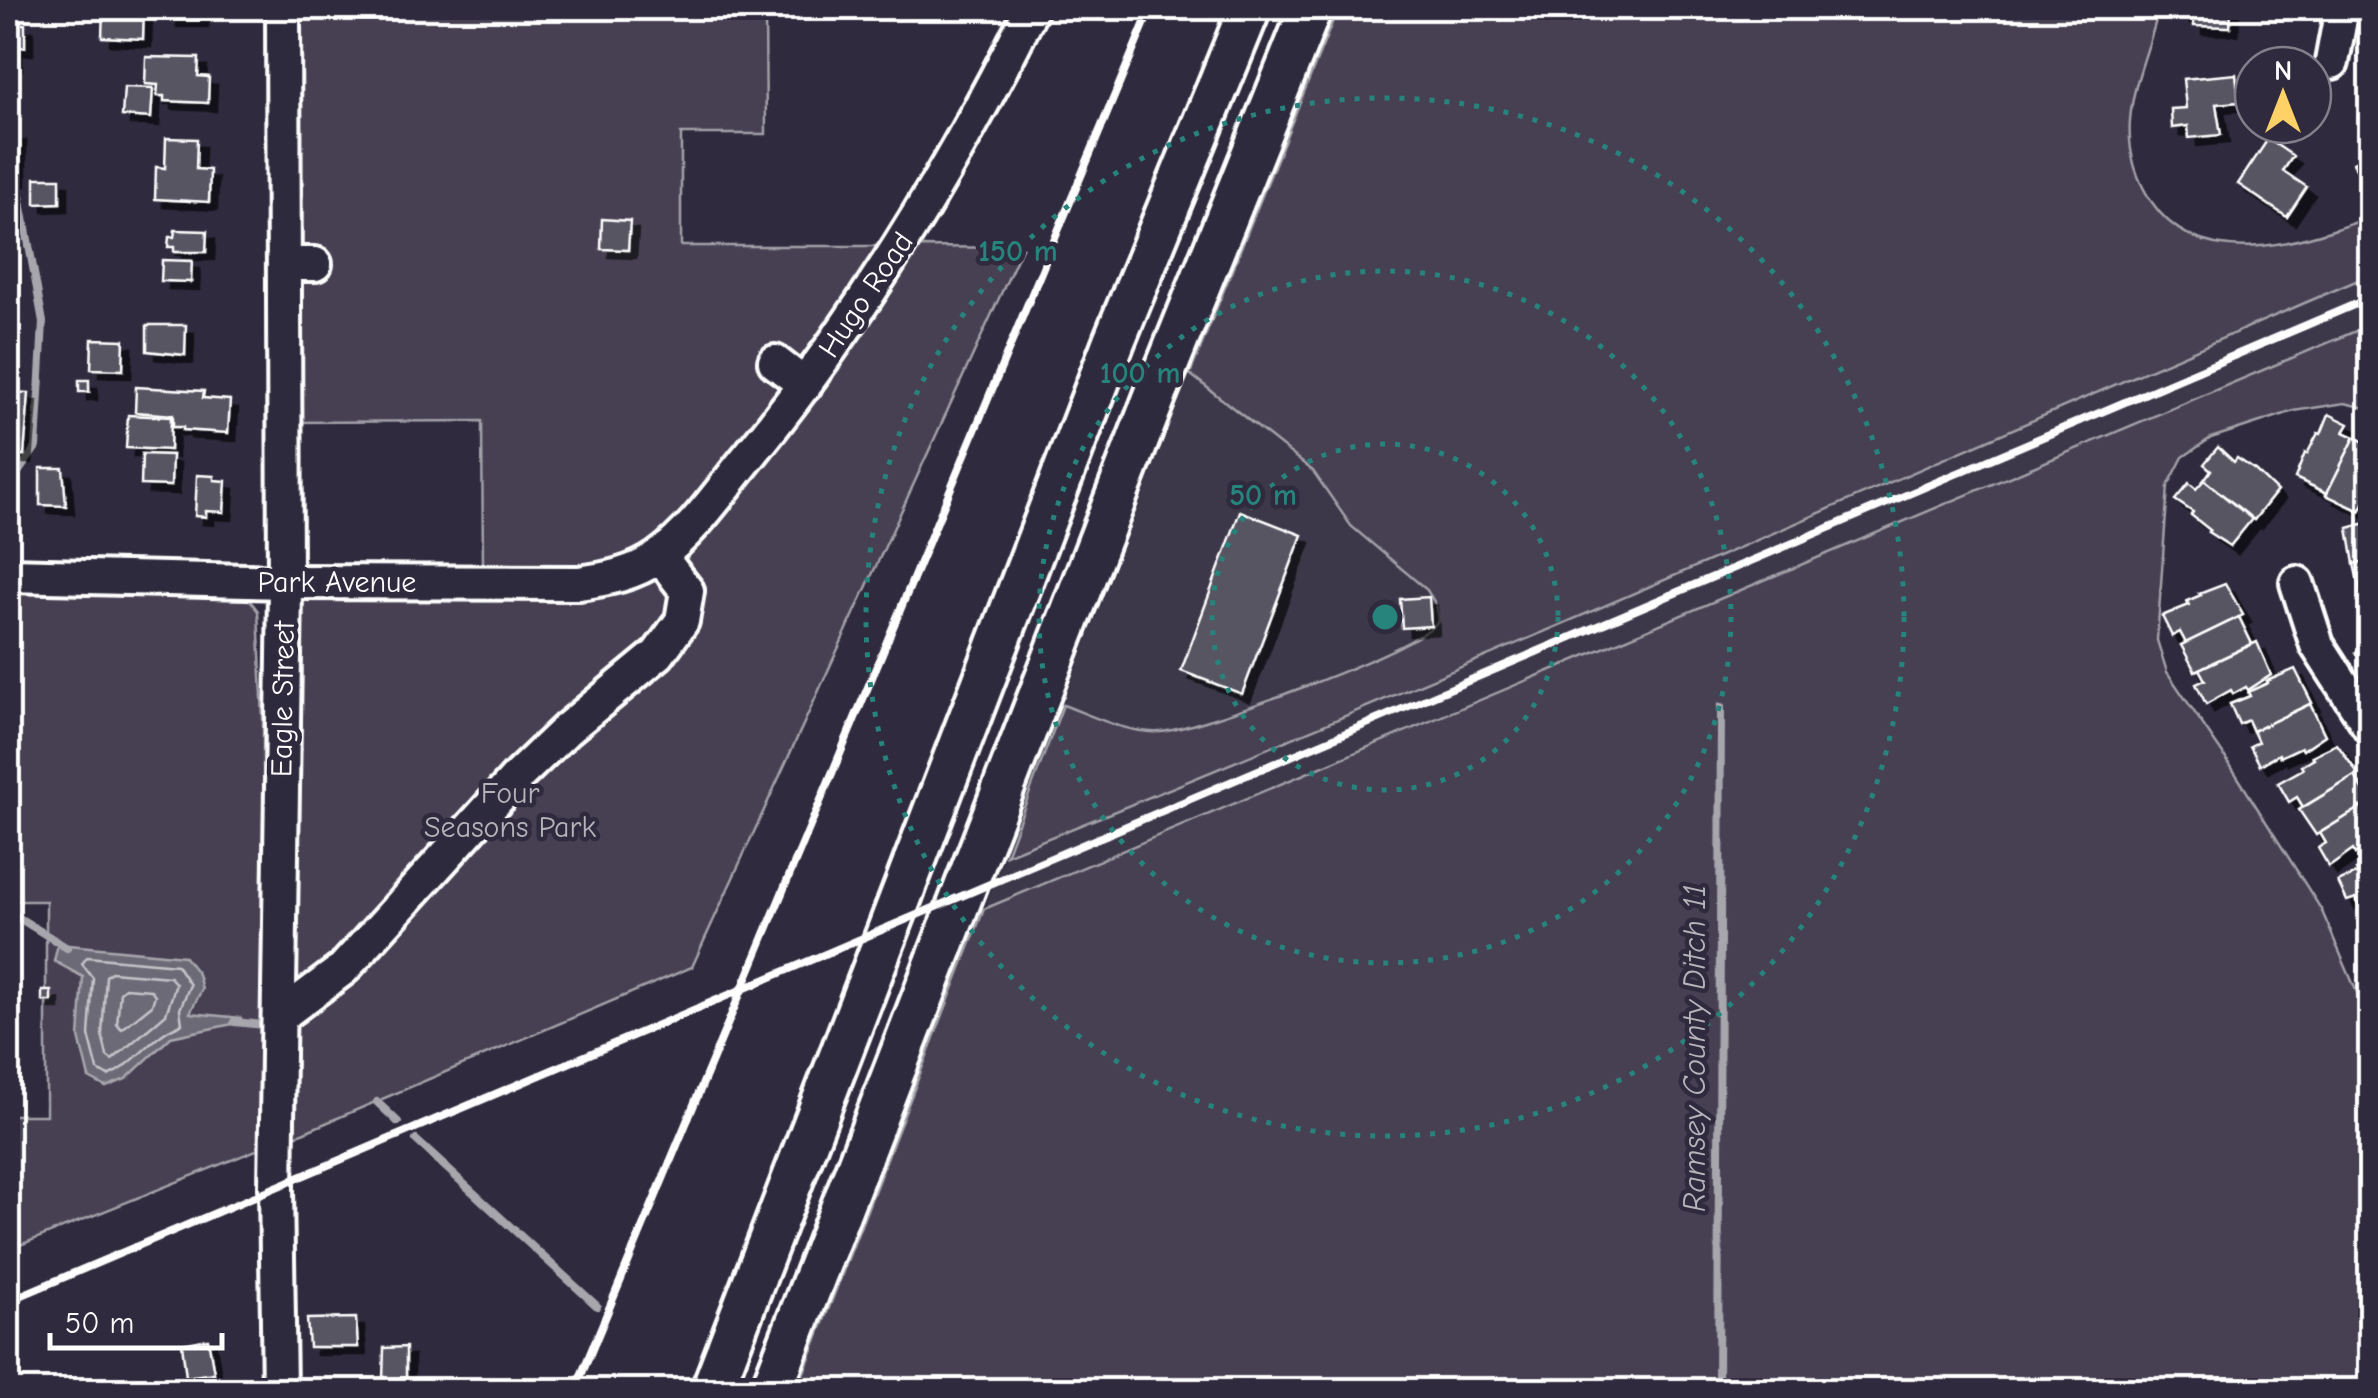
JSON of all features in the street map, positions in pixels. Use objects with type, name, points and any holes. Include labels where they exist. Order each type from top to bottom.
[{"type":"main road","points":[[712,1390],[1088,408],[1250,8]]},
{"type":"main road","points":[[772,1390],[1155,396],[1311,8]]},
{"type":"street","name":"Eagle Street","points":[[279,1390],[276,1188],[285,582],[300,264],[283,8]]},
{"type":"street","name":"Hugo Road","points":[[660,556],[688,530],[804,385],[917,220],[981,111],[1032,8]]},
{"type":"street","points":[[2333,57],[2342,8]]},
{"type":"street","points":[[775,362],[804,385]]},
{"type":"street","points":[[278,1017],[343,969],[519,775],[567,728],[658,654],[682,620],[687,591],[660,556]]},
{"type":"street","name":"Park Avenue","points":[[8,576],[285,582],[579,582],[640,569],[660,556]]},
{"type":"street","points":[[2297,583],[2317,645],[2370,727]]},
{"type":"shaded area","points":[[2370,269],[2370,328],[981,918],[1206,331]]},
{"type":"green space","points":[[293,8],[765,8],[766,134],[681,134],[681,246],[884,246],[721,475],[688,512],[649,543],[592,564],[483,568],[482,421],[293,422]]},
{"type":"green space","points":[[1338,8],[2159,8],[2130,120],[2134,162],[2151,201],[2172,224],[2196,238],[2224,245],[2284,243],[2370,217],[2370,275],[1520,642],[1006,855],[1063,705],[1136,730],[1160,732],[1261,703],[1353,667],[1394,649],[1438,621],[1436,605],[1427,590],[1351,526],[1313,471],[1190,374]]},
{"type":"green space","name":"Four Seasons Park","points":[[917,247],[1022,248],[692,967],[293,1137],[290,616],[295,603],[308,596],[622,589]]},
{"type":"green space","points":[[2370,325],[2370,409],[2345,403],[2294,411],[2211,438],[2183,457],[2168,486],[2157,640],[2167,672],[2321,909],[2370,1023],[2370,1390],[797,1390],[984,909]]},
{"type":"green space","points":[[8,590],[237,594],[258,611],[263,719],[264,1147],[8,1250],[8,1115],[46,1115],[46,901],[8,901]]},
{"type":"water","points":[[58,944],[184,956],[198,974],[202,989],[190,1013],[241,1018],[242,1022],[171,1037],[126,1079],[106,1087],[89,1078],[79,1037],[83,977],[54,961]]},
{"type":"building","points":[[103,8],[144,10],[143,39],[102,37]]},
{"type":"building","points":[[169,8],[200,8],[200,19],[169,19]]},
{"type":"building","points":[[2182,8],[2231,8],[2230,27],[2194,26],[2194,16],[2182,16]]},
{"type":"building","points":[[8,13],[15,13],[15,24],[25,24],[25,47],[14,47],[14,62],[8,62]]},
{"type":"building","points":[[146,57],[199,58],[198,76],[209,77],[208,103],[164,101],[164,96],[157,96],[158,85],[145,84]]},
{"type":"building","points":[[2233,74],[2233,103],[2216,104],[2221,135],[2189,138],[2188,126],[2172,128],[2171,109],[2186,108],[2183,79]]},
{"type":"building","points":[[124,87],[153,88],[151,118],[122,116]]},
{"type":"building","points":[[8,133],[18,133],[18,178],[8,178]]},
{"type":"building","points":[[166,138],[197,139],[196,169],[210,170],[209,202],[155,199],[156,167],[165,168]]},
{"type":"building","points":[[2264,145],[2277,145],[2293,156],[2283,171],[2307,187],[2287,217],[2238,184]]},
{"type":"building","points":[[2370,155],[2370,188],[2365,190],[2353,162]]},
{"type":"building","points":[[35,178],[60,178],[60,203],[35,204]]},
{"type":"building","points":[[602,219],[630,221],[628,250],[601,249]]},
{"type":"building","points":[[175,230],[207,231],[206,252],[174,252],[174,247],[168,247]]},
{"type":"building","points":[[162,260],[192,261],[191,282],[161,281]]},
{"type":"building","points":[[147,325],[186,325],[185,355],[147,351]]},
{"type":"building","points":[[92,339],[124,340],[123,370],[91,369]]},
{"type":"building","points":[[79,380],[89,380],[89,392],[79,392]]},
{"type":"building","points":[[136,387],[204,391],[203,398],[230,400],[228,433],[183,430],[173,427],[173,415],[135,412]]},
{"type":"building","points":[[8,392],[29,393],[24,455],[8,455]]},
{"type":"building","points":[[2329,414],[2349,424],[2344,432],[2355,437],[2327,493],[2295,478]]},
{"type":"building","points":[[128,415],[171,417],[170,450],[126,448]]},
{"type":"building","points":[[2370,435],[2370,496],[2360,511],[2326,495],[2355,437],[2366,443]]},
{"type":"building","points":[[2218,447],[2234,462],[2237,458],[2255,470],[2277,491],[2254,520],[2204,480],[2211,470],[2204,464]]},
{"type":"building","points":[[142,454],[172,455],[171,486],[141,485]]},
{"type":"building","points":[[40,468],[63,468],[66,506],[40,505]]},
{"type":"building","points":[[197,475],[226,481],[224,512],[206,511],[206,517],[195,516]]},
{"type":"building","points":[[2204,480],[2252,519],[2230,546],[2208,532],[2191,515],[2193,512],[2175,500],[2189,483],[2196,489]]},
{"type":"building","points":[[1240,511],[1302,535],[1242,694],[1181,671]]},
{"type":"building","points":[[2370,522],[2370,561],[2354,564],[2348,528]]},
{"type":"building","points":[[2370,561],[2370,598],[2362,599],[2354,564]]},
{"type":"building","points":[[2225,583],[2243,615],[2186,643],[2180,632],[2172,636],[2162,616],[2189,605],[2187,601],[2199,593]]},
{"type":"building","points":[[1429,597],[1431,626],[1402,628],[1400,599]]},
{"type":"building","points":[[2239,617],[2252,644],[2195,671],[2181,645]]},
{"type":"building","points":[[2370,641],[2370,667],[2355,653]]},
{"type":"building","points":[[2257,642],[2271,675],[2248,690],[2246,687],[2233,694],[2231,690],[2206,704],[2196,684],[2205,680],[2199,669]]},
{"type":"building","points":[[2295,669],[2312,703],[2253,731],[2248,720],[2239,724],[2230,704]]},
{"type":"building","points":[[2310,704],[2325,735],[2303,750],[2301,747],[2280,757],[2279,754],[2260,765],[2250,746],[2258,742],[2253,731]]},
{"type":"building","points":[[2337,744],[2358,774],[2303,807],[2297,797],[2289,802],[2278,783],[2303,769],[2301,766],[2312,756]]},
{"type":"building","points":[[2355,776],[2370,802],[2316,835],[2299,810]]},
{"type":"building","points":[[2370,802],[2370,848],[2355,854],[2353,850],[2329,867],[2318,848],[2326,843],[2320,833]]},
{"type":"building","points":[[2370,863],[2370,904],[2361,909],[2356,898],[2347,901],[2338,882]]},
{"type":"building","points":[[2370,904],[2368,943],[2358,923],[2366,919],[2361,909]]},
{"type":"building","points":[[42,991],[51,991],[51,1001],[42,1001]]},
{"type":"building","points":[[356,1318],[358,1347],[309,1347],[307,1319]]},
{"type":"building","points":[[208,1339],[214,1373],[186,1377],[182,1344]]},
{"type":"building","points":[[406,1347],[406,1378],[383,1379],[384,1348]]},
{"type":"building","points":[[217,1383],[218,1390],[167,1390]]},
{"type":"waterway","points":[[8,174],[20,196],[43,322],[36,447],[8,487]]},
{"type":"waterway","name":"Ramsey County Ditch 11","points":[[1718,1390],[1721,707]]},
{"type":"waterway","points":[[8,911],[67,948]]},
{"type":"waterway","points":[[234,1022],[264,1025]]},
{"type":"waterway","points":[[377,1102],[398,1122]]},
{"type":"waterway","points":[[416,1140],[597,1306]]},
{"type":"railway","points":[[575,1390],[1151,8]]},
{"type":"railway","points":[[8,1301],[2370,298]]}]
